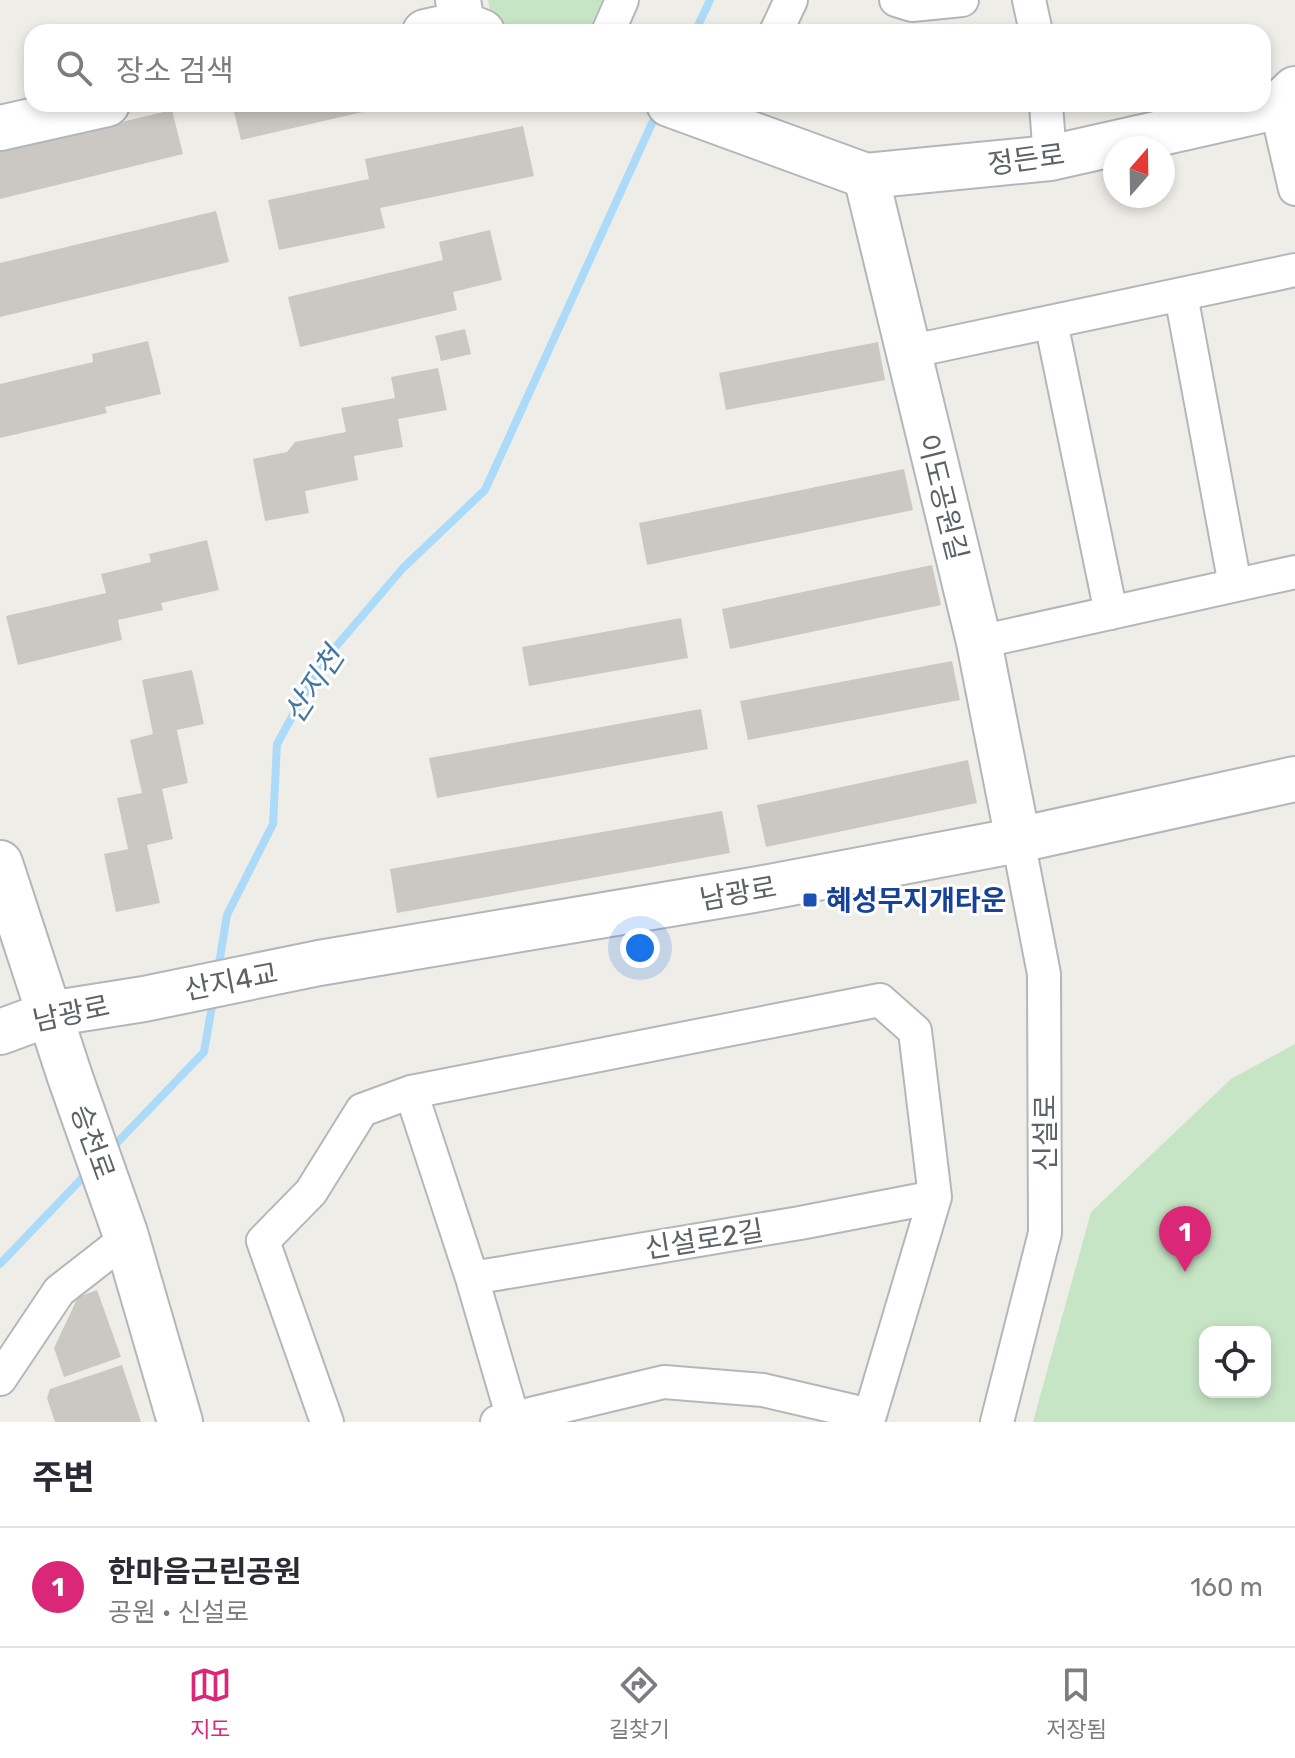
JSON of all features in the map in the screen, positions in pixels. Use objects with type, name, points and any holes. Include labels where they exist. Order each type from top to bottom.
[{"type":"main road","points":[[1,125],[67,112]]},
{"type":"main road","name":"정든로","points":[[702,112],[743,122],[866,176],[1050,158],[1231,112]]},
{"type":"main road","name":"이도공원길","points":[[866,176],[979,642],[1018,840]]},
{"type":"main road","name":"남광로","points":[[319,963],[623,913],[1018,840],[1295,779]]},
{"type":"main road","name":"승천로","points":[[0,863],[126,1236],[180,1422]]},
{"type":"main road","name":"산지4교","points":[[144,999],[319,963]]},
{"type":"main road","name":"남광로","points":[[0,1032],[49,1014],[144,999]]},
{"type":"street","points":[[612,24],[622,0]]},
{"type":"street","points":[[780,24],[791,0]]},
{"type":"street","points":[[896,0],[912,5],[962,0]]},
{"type":"street","points":[[1029,0],[1034,24]]},
{"type":"street","points":[[1286,98],[1295,189]]},
{"type":"street","points":[[1047,112],[1050,158]]},
{"type":"street","points":[[908,352],[1295,270]]},
{"type":"street","points":[[1181,295],[1235,585]]},
{"type":"street","points":[[1051,322],[1111,613]]},
{"type":"street","points":[[979,642],[1295,572]]},
{"type":"street","name":"신설로","points":[[997,1422],[1045,1233],[1044,974],[1018,840]]},
{"type":"street","points":[[327,1422],[263,1241],[311,1192],[362,1110],[411,1092],[880,1000],[915,1031],[935,1197],[870,1415],[763,1390],[664,1382],[508,1420],[472,1278],[411,1092]]},
{"type":"street","name":"신설로2길","points":[[472,1278],[935,1197]]},
{"type":"street","points":[[0,1379],[59,1291],[126,1236]]},
{"type":"green space","points":[[488,0],[602,0],[592,24],[505,24],[492,20]]},
{"type":"green space","points":[[1295,1044],[1295,1422],[1033,1422],[1091,1212],[1231,1079]]},
{"type":"building","points":[[172,112],[183,154],[0,199],[0,151]]},
{"type":"building","points":[[234,112],[363,112],[241,140]]},
{"type":"building","points":[[523,126],[534,176],[380,208],[385,228],[279,250],[268,200],[369,179],[365,159]]},
{"type":"building","points":[[216,211],[229,262],[0,317],[0,263]]},
{"type":"building","points":[[490,230],[502,280],[453,292],[457,310],[300,347],[288,297],[443,260],[439,242]]},
{"type":"building","points":[[465,329],[471,354],[441,361],[435,336]]},
{"type":"building","points":[[148,341],[161,394],[105,407],[107,413],[0,438],[0,384],[93,362],[92,354]]},
{"type":"building","points":[[878,342],[885,380],[726,410],[719,373]]},
{"type":"building","points":[[438,368],[447,410],[398,419],[403,447],[354,456],[358,480],[305,491],[309,513],[265,521],[253,459],[287,452],[295,442],[346,432],[341,408],[395,398],[391,377]]},
{"type":"building","points":[[904,469],[913,510],[647,565],[639,523]]},
{"type":"building","points":[[207,540],[219,590],[161,603],[163,610],[118,620],[122,640],[18,665],[6,616],[106,593],[101,574],[151,562],[149,554]]},
{"type":"building","points":[[932,565],[941,605],[730,649],[722,609]]},
{"type":"building","points":[[681,618],[688,658],[529,686],[522,647]]},
{"type":"building","points":[[952,661],[960,700],[748,740],[740,701]]},
{"type":"building","points":[[192,670],[204,724],[177,730],[188,783],[162,789],[173,839],[147,845],[160,903],[116,912],[104,854],[128,849],[117,798],[142,793],[130,740],[153,734],[142,680]]},
{"type":"building","points":[[701,709],[708,749],[437,798],[429,758]]},
{"type":"building","points":[[968,760],[977,803],[766,847],[757,805]]},
{"type":"building","points":[[722,811],[730,853],[397,913],[390,869]]},
{"type":"building","points":[[97,1290],[121,1357],[64,1377],[54,1348],[78,1297]]},
{"type":"building","points":[[122,1365],[141,1422],[55,1422],[47,1398],[50,1389]]},
{"type":"waterway","name":"산지천","points":[[699,24],[710,0]]},
{"type":"waterway","name":"산지천","points":[[218,970],[227,915],[273,824],[277,744],[321,664],[403,568],[485,490],[657,112]]},
{"type":"waterway","name":"산지천","points":[[112,1148],[204,1052],[213,1000]]},
{"type":"waterway","name":"산지천","points":[[0,1264],[88,1172]]},
{"type":"place","name":"혜성무지개타운","points":[[810,900]]},
{"type":"place","name":"한마음근린공원","points":[[1185,1272]]}]
